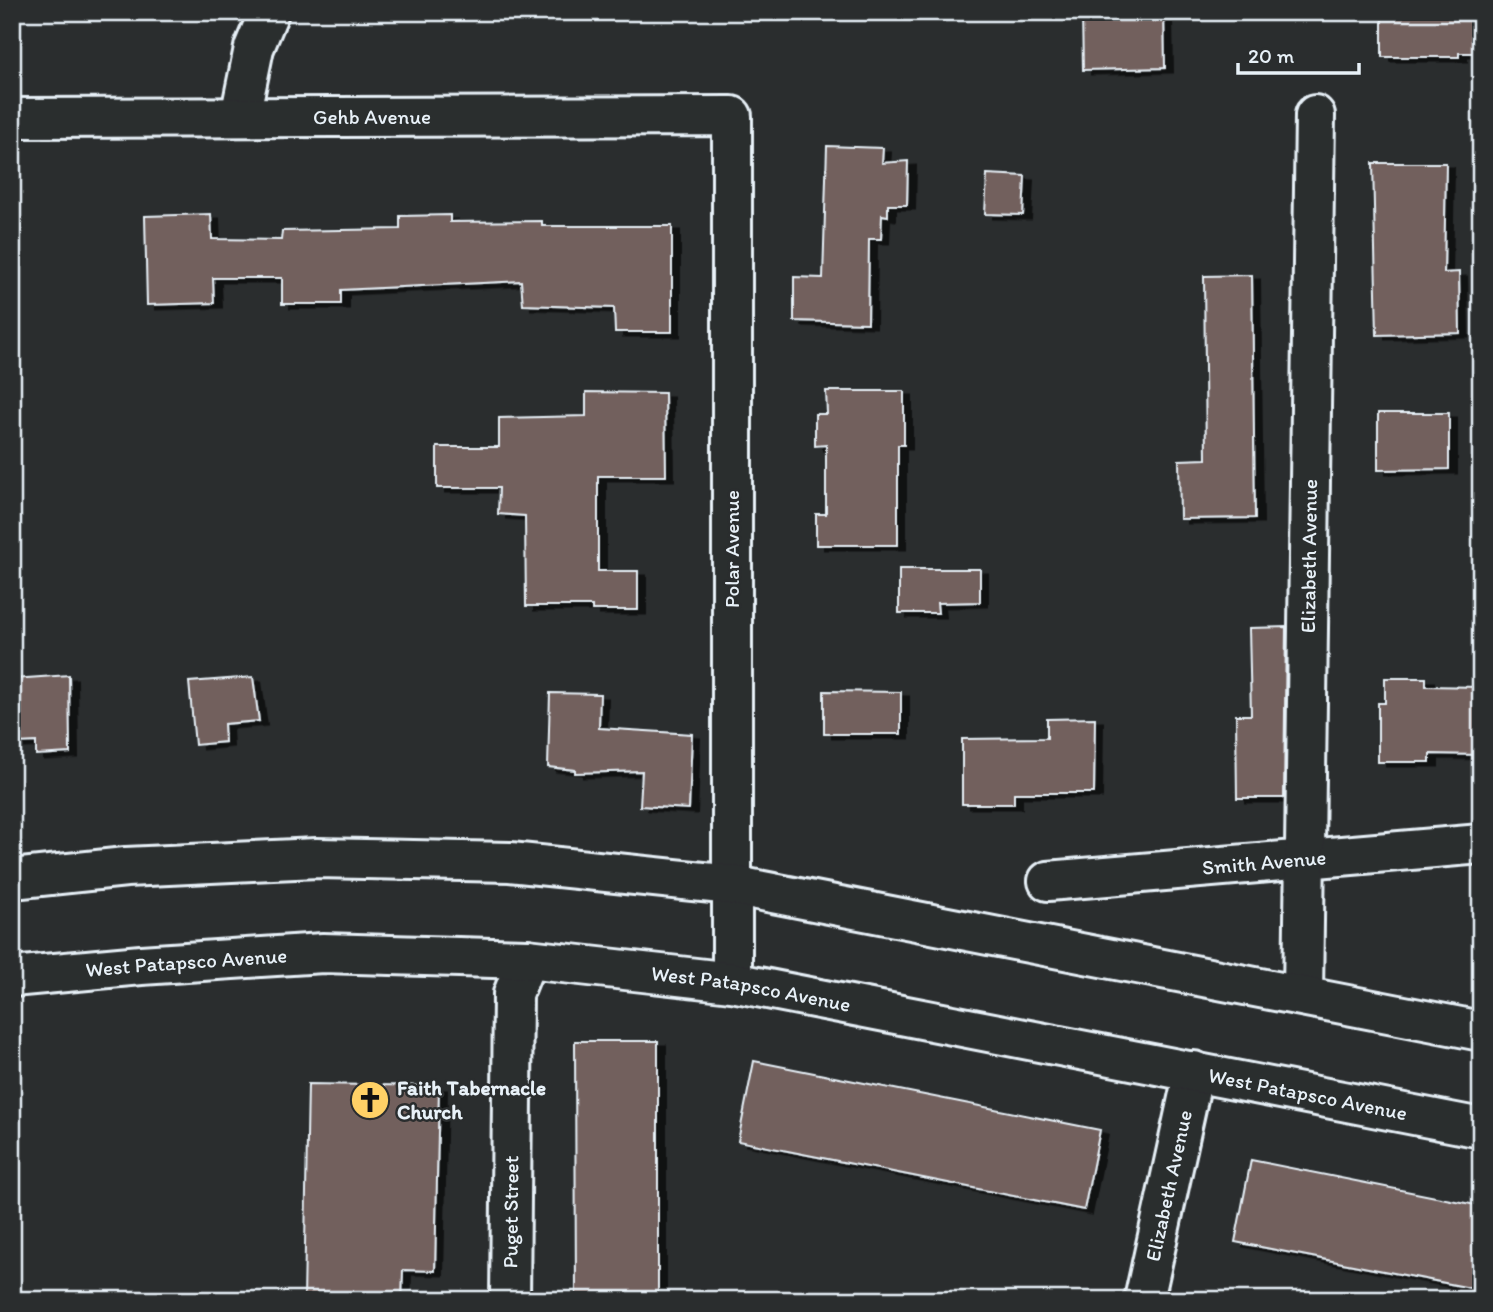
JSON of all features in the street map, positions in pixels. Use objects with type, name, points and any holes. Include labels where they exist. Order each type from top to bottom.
[{"type":"street","points":[[240,117],[254,48],[269,12]]},
{"type":"street","name":"Elizabeth Avenue","points":[[1303,995],[1315,115]]},
{"type":"street","name":"Gehb Avenue","points":[[12,118],[732,116]]},
{"type":"street","name":"Polar Avenue","points":[[732,116],[732,982]]},
{"type":"street","name":"Smith Avenue","points":[[1048,881],[1481,844]]},
{"type":"street","points":[[12,879],[126,867],[317,858],[510,862],[732,885],[1481,1031]]},
{"type":"street","name":"West Patapsco Avenue","points":[[12,977],[323,953],[527,959],[732,982],[1481,1128]]},
{"type":"street","name":"Puget Street","points":[[510,1300],[513,995],[527,959]]},
{"type":"street","name":"Elizabeth Avenue","points":[[1144,1300],[1194,1071]]},
{"type":"building","points":[[1082,12],[1164,12],[1165,68],[1083,70]]},
{"type":"building","points":[[1382,12],[1481,12],[1481,53],[1459,53],[1459,57],[1382,57]]},
{"type":"building","points":[[827,146],[883,148],[882,163],[908,161],[907,205],[888,205],[888,216],[882,215],[881,239],[869,239],[868,323],[794,321],[794,277],[823,278]]},
{"type":"building","points":[[1373,163],[1446,163],[1444,273],[1459,272],[1460,333],[1377,335]]},
{"type":"building","points":[[987,174],[1025,176],[1023,215],[985,214]]},
{"type":"building","points":[[211,214],[212,239],[281,240],[282,231],[400,229],[400,216],[450,215],[450,222],[542,221],[542,226],[672,226],[672,332],[615,332],[614,308],[523,305],[521,281],[341,290],[341,304],[282,304],[282,278],[213,278],[214,303],[147,305],[145,216]]},
{"type":"building","points":[[1252,275],[1255,518],[1180,519],[1179,460],[1206,459],[1204,276]]},
{"type":"building","points":[[826,391],[904,391],[904,445],[898,445],[898,545],[816,545],[816,514],[826,514],[826,445],[815,446],[815,414],[827,414]]},
{"type":"building","points":[[586,392],[665,393],[666,476],[598,476],[598,571],[638,571],[638,610],[592,610],[592,606],[526,606],[525,516],[498,514],[499,488],[437,488],[437,447],[499,447],[499,418],[586,416]]},
{"type":"building","points":[[1378,413],[1449,413],[1449,469],[1378,470]]},
{"type":"building","points":[[899,569],[980,569],[980,602],[937,603],[938,613],[899,613]]},
{"type":"building","points":[[1286,627],[1284,798],[1237,798],[1236,715],[1251,715],[1249,628]]},
{"type":"building","points":[[69,675],[70,753],[36,755],[36,742],[17,743],[13,679]]},
{"type":"building","points":[[253,677],[259,721],[224,724],[225,742],[195,745],[189,682]]},
{"type":"building","points":[[1385,678],[1426,678],[1426,686],[1481,687],[1481,755],[1430,754],[1430,762],[1378,762],[1378,703],[1385,703]]},
{"type":"building","points":[[824,691],[901,692],[901,734],[824,734]]},
{"type":"building","points":[[550,693],[600,694],[599,728],[692,734],[689,809],[640,806],[642,771],[575,773],[575,770],[548,767]]},
{"type":"building","points":[[1095,718],[1094,793],[1014,793],[1014,804],[962,804],[962,739],[1047,738],[1047,719]]},
{"type":"building","points":[[575,1041],[658,1041],[658,1300],[576,1300]]},
{"type":"building","points":[[754,1061],[1100,1130],[1084,1210],[738,1141]]},
{"type":"building","points":[[308,1084],[439,1086],[435,1271],[403,1270],[402,1300],[304,1300]]},
{"type":"building","points":[[1251,1160],[1481,1206],[1481,1290],[1235,1242]]},
{"type":"place","name":"Faith Tabernacle Church","points":[[370,1100]]}]
